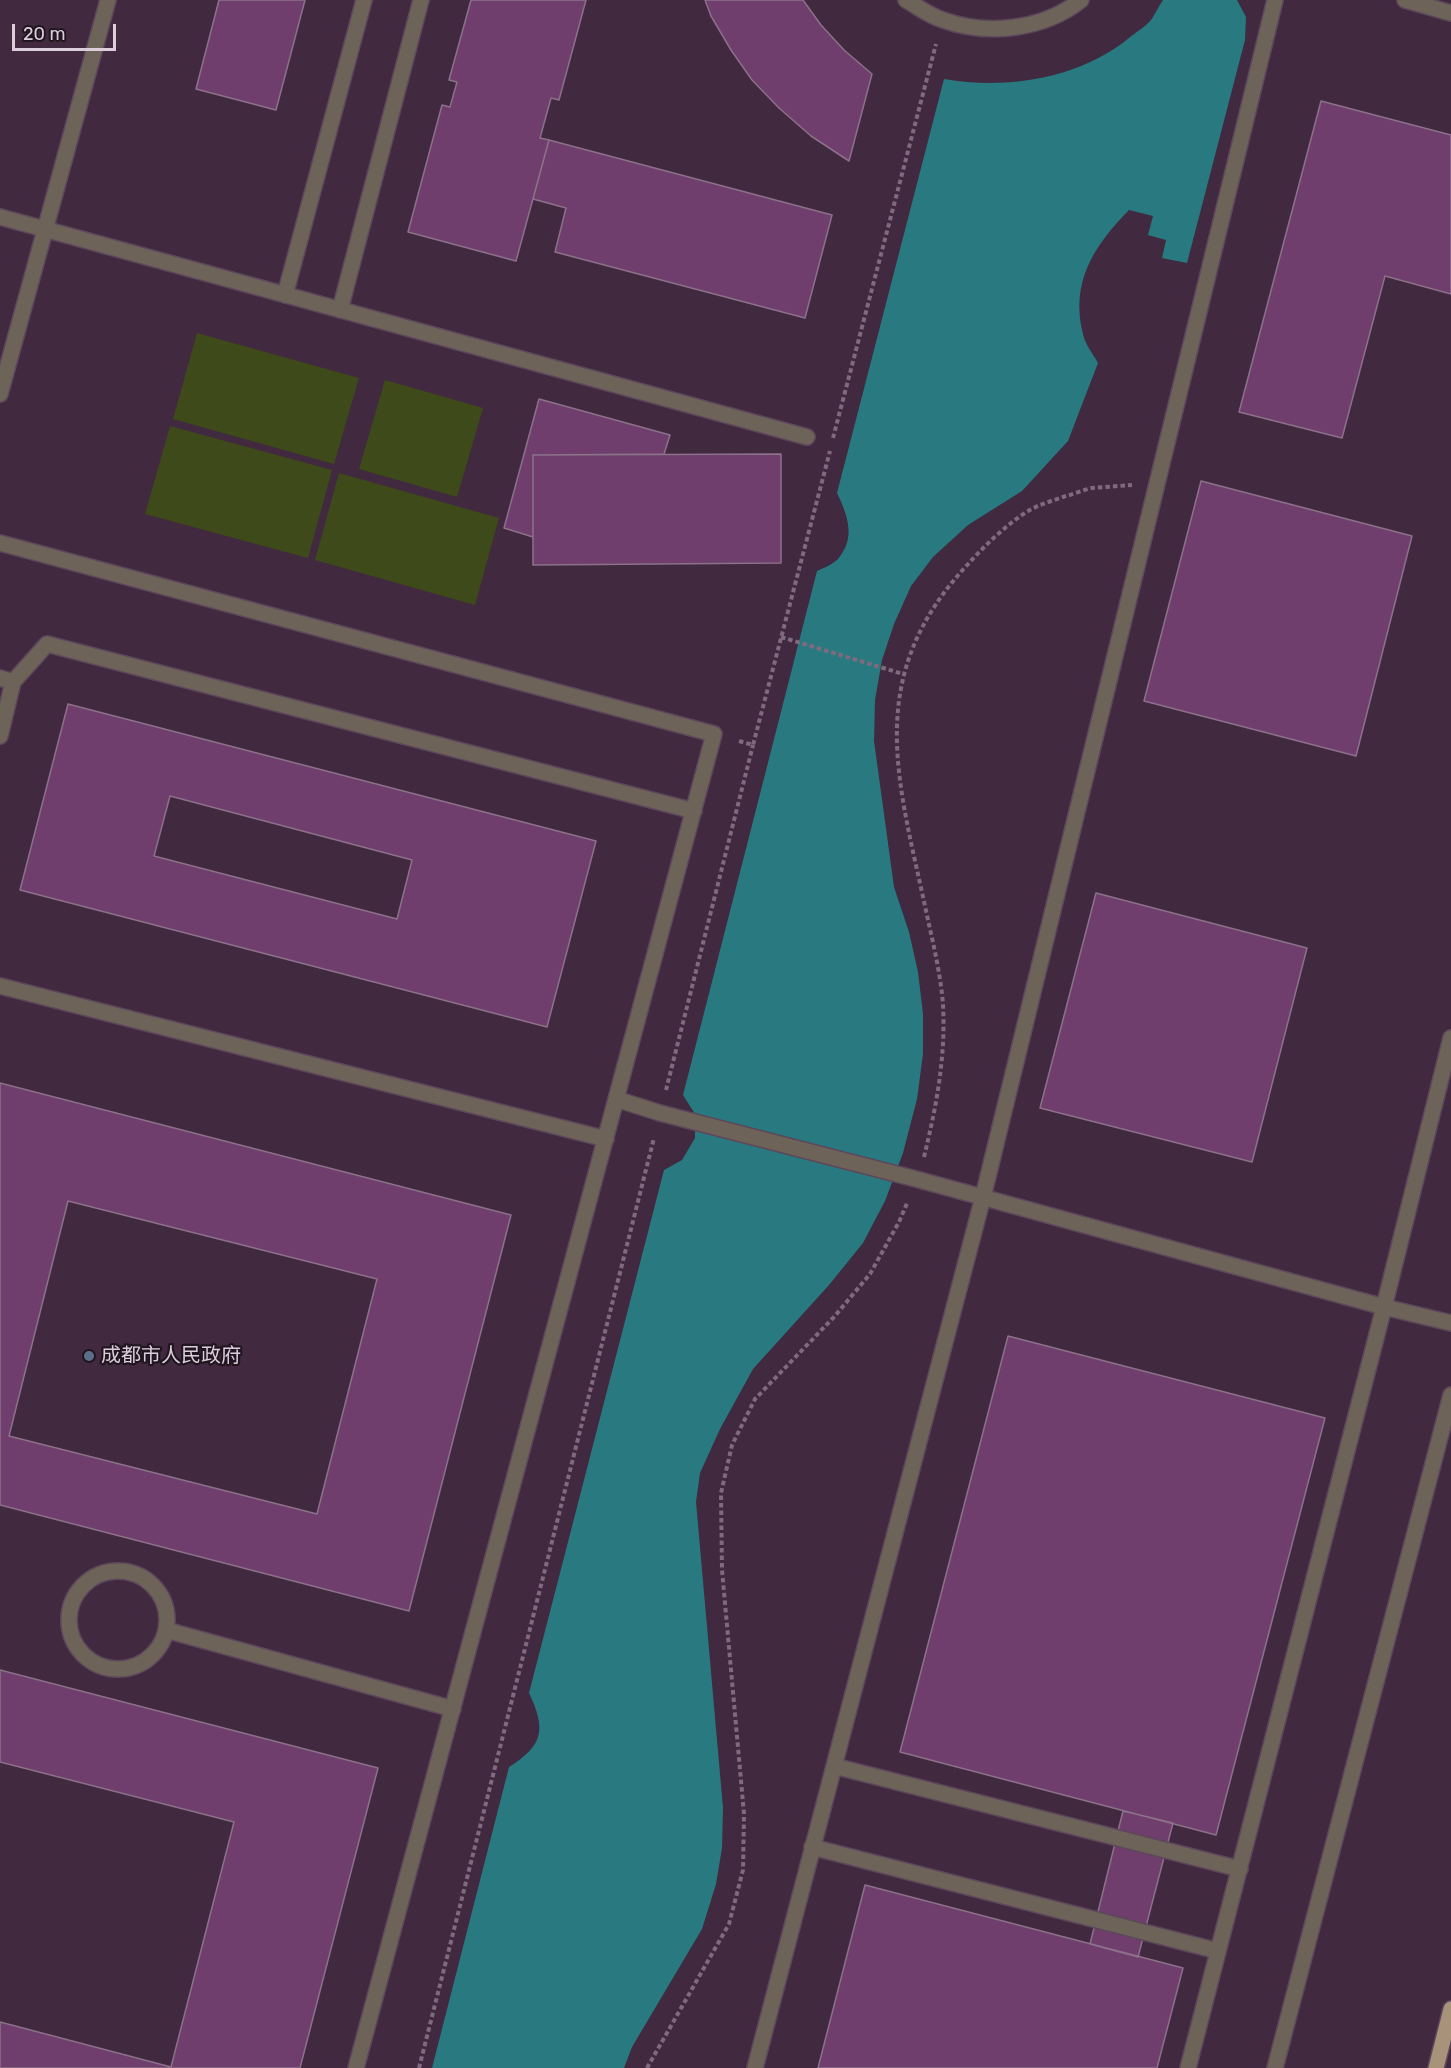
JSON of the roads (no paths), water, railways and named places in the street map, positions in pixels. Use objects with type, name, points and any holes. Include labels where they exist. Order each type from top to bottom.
[{"type":"main road","points":[[1436,2068],[1451,2009]]},
{"type":"street","points":[[0,394],[108,0]]},
{"type":"street","points":[[285,295],[364,0]]},
{"type":"street","points":[[340,310],[421,0]]},
{"type":"street","points":[[906,0],[942,20],[989,30],[1036,24],[1081,0]]},
{"type":"street","points":[[755,2068],[983,1197],[1275,0]]},
{"type":"street","points":[[1405,0],[1451,13]]},
{"type":"street","points":[[0,217],[807,437]]},
{"type":"street","points":[[0,543],[714,734],[356,2068]]},
{"type":"street","points":[[0,736],[7,680],[47,645],[694,811]]},
{"type":"street","points":[[0,986],[606,1139]]},
{"type":"street","points":[[1188,2068],[1451,1038]]},
{"type":"street","points":[[616,1099],[660,1113],[910,1177],[1384,1307],[1451,1323]]},
{"type":"street","points":[[1275,2068],[1451,1395]]},
{"type":"street","points":[[122,1570],[138,1575],[152,1584],[162,1597],[167,1613],[166,1630],[160,1645],[151,1657],[137,1665],[122,1669],[106,1667],[92,1660],[81,1650],[73,1636],[70,1621],[71,1606],[79,1591],[91,1579],[106,1572],[122,1570]]},
{"type":"street","points":[[166,1630],[453,1709]]},
{"type":"street","points":[[834,1766],[1240,1869]]},
{"type":"street","points":[[812,1847],[1218,1951]]},
{"type":"place","name":"成都市人民政府","points":[[89,1356]]}]
